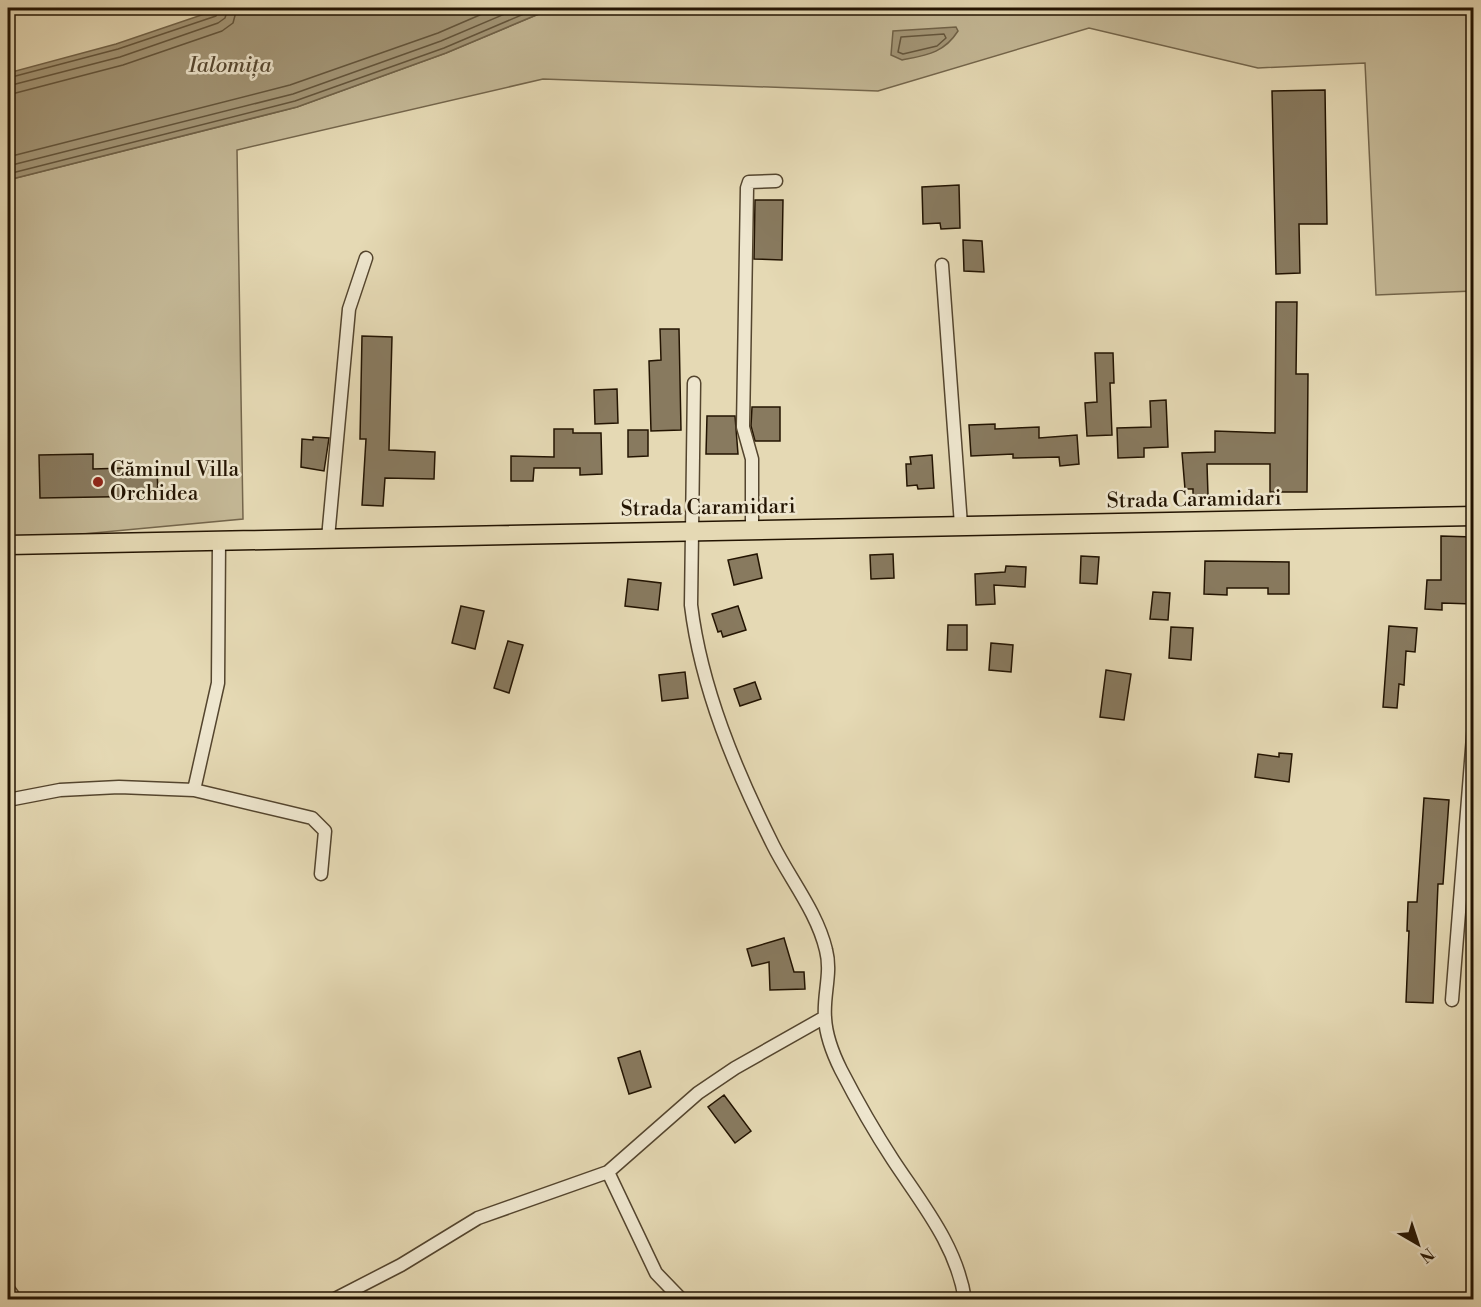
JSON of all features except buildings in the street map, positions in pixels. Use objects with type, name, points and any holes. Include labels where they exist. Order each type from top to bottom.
[{"type":"main road","name":"Strada Caramidari","points":[[8,545],[1473,516]]},
{"type":"street","points":[[752,530],[752,459],[743,427],[746,197],[749,182],[776,181]]},
{"type":"street","points":[[328,538],[349,309],[366,258]]},
{"type":"street","points":[[942,265],[961,525]]},
{"type":"street","points":[[694,384],[691,605],[701,658],[711,694],[773,846],[818,925],[826,951],[828,980],[825,1017],[830,1042],[845,1077],[875,1133],[952,1251],[961,1274],[965,1299]]},
{"type":"street","points":[[194,790],[218,683],[219,541]]},
{"type":"street","points":[[1452,1000],[1473,724]]},
{"type":"street","points":[[8,800],[60,790],[119,787],[194,790],[318,821],[325,831],[326,840],[321,874]]},
{"type":"street","points":[[333,1299],[401,1265],[478,1218],[609,1172],[698,1093],[735,1068],[825,1017]]},
{"type":"street","points":[[609,1172],[656,1273],[682,1299]]},
{"type":"street","points":[[8,1289],[16,1299]]},
{"type":"shaded area","points":[[553,8],[1473,8],[1473,291],[1376,295],[1365,63],[1258,68],[1089,28],[878,91],[543,79],[237,150],[243,519],[8,541],[8,180],[297,107],[446,53]]},
{"type":"water","name":"Ialomița","points":[[222,8],[553,8],[446,53],[297,107],[8,180],[8,73],[116,44]]},
{"type":"water","points":[[956,27],[958,31],[941,49],[902,60],[891,55],[893,31]]},
{"type":"place","name":"Căminul Villa Orchidea","points":[[98,482]]}]
